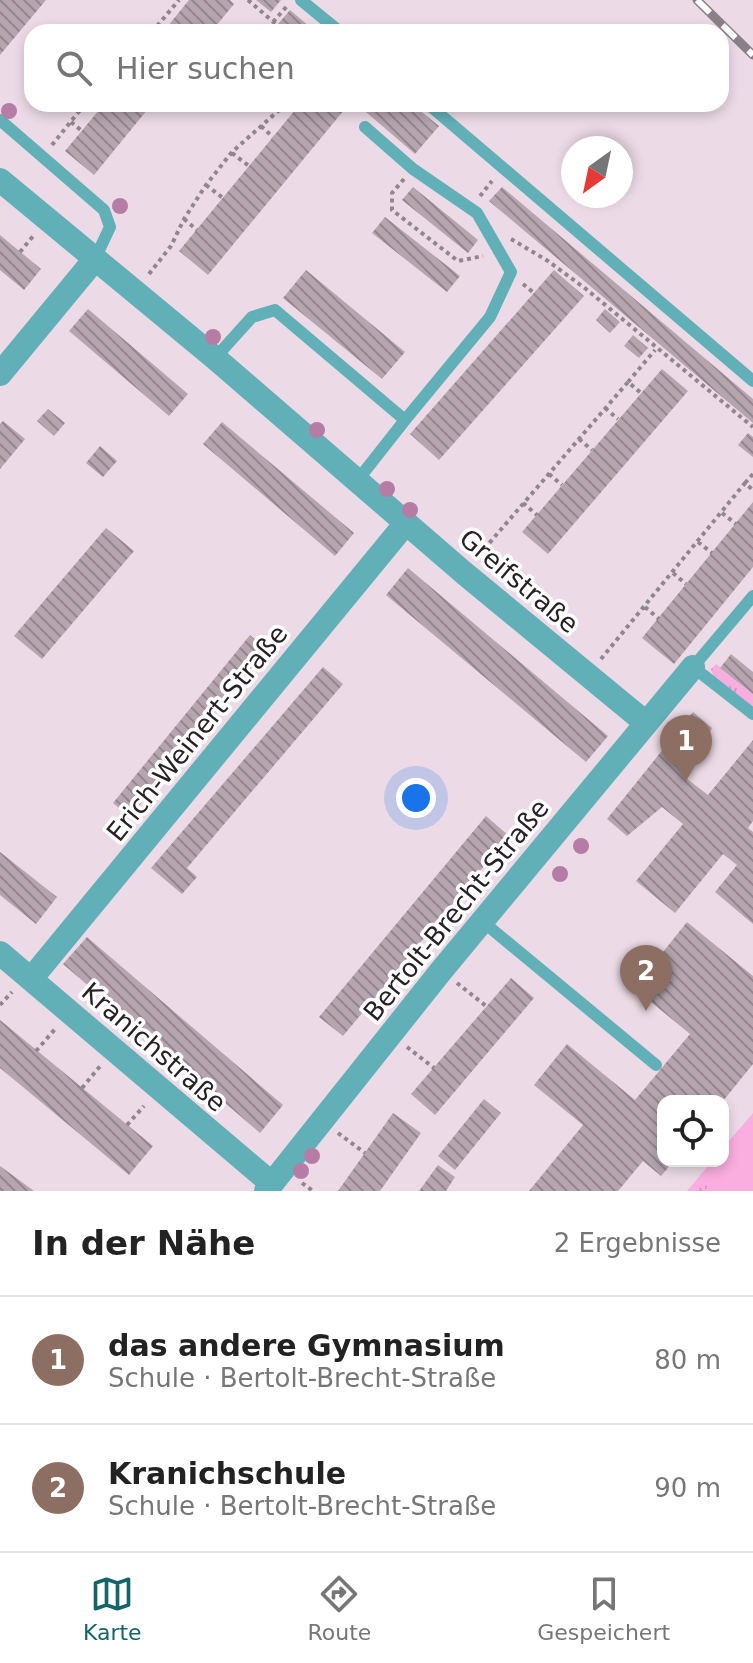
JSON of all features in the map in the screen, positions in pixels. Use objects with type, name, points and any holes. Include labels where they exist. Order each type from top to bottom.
[{"type":"street","name":"Greifstraße","points":[[0,180],[646,723]]},
{"type":"street","points":[[0,374],[95,259]]},
{"type":"street","name":"Erich-Weinert-Straße","points":[[31,979],[406,523]]},
{"type":"street","name":"Bertolt-Brecht-Straße","points":[[268,1187],[441,971],[693,667]]},
{"type":"street","name":"Kranichstraße","points":[[0,953],[268,1187]]},
{"type":"lane","points":[[301,0],[330,24]]},
{"type":"lane","points":[[438,112],[753,381]]},
{"type":"lane","points":[[0,120],[104,210],[110,227],[95,259]]},
{"type":"lane","points":[[357,481],[490,317],[511,275],[472,208],[413,169],[365,127]]},
{"type":"lane","points":[[215,358],[252,317],[275,310],[405,420]]},
{"type":"lane","points":[[753,596],[693,667],[753,714]]},
{"type":"lane","points":[[482,921],[656,1065]]},
{"type":"path","points":[[248,0],[275,24]]},
{"type":"path","points":[[273,22],[292,0]]},
{"type":"path","points":[[159,24],[178,1],[183,7]]},
{"type":"path","points":[[43,156],[79,112]]},
{"type":"path","points":[[135,291],[171,246],[206,185],[232,152],[277,112]]},
{"type":"path","points":[[71,122],[82,131]]},
{"type":"path","points":[[261,126],[273,137]]},
{"type":"path","points":[[232,152],[249,166]]},
{"type":"path","points":[[472,208],[504,166]]},
{"type":"path","points":[[413,169],[392,193],[392,210],[458,261],[500,252]]},
{"type":"path","points":[[206,185],[223,198]]},
{"type":"path","points":[[184,219],[197,230]]},
{"type":"path","points":[[487,229],[522,244],[548,261],[753,427]]},
{"type":"path","points":[[464,573],[656,349]]},
{"type":"path","points":[[628,382],[641,393]]},
{"type":"path","points":[[605,408],[618,419]]},
{"type":"path","points":[[579,439],[592,450]]},
{"type":"path","points":[[549,474],[562,485]]},
{"type":"path","points":[[589,675],[753,474]]},
{"type":"path","points":[[745,483],[753,490]]},
{"type":"path","points":[[523,503],[537,515]]},
{"type":"path","points":[[721,512],[736,524]]},
{"type":"path","points":[[698,541],[712,553]]},
{"type":"path","points":[[672,572],[686,584]]},
{"type":"path","points":[[644,607],[659,619]]},
{"type":"path","points":[[441,971],[486,1006]]},
{"type":"path","points":[[391,1034],[434,1068]]},
{"type":"path","points":[[322,1121],[365,1153]]},
{"type":"green space","points":[[716,664],[753,694],[753,707],[713,675],[711,669]]},
{"type":"green space","points":[[753,1113],[753,1191],[687,1191],[707,1167],[729,1167],[729,1141]]},
{"type":"green space","points":[[753,1134],[753,1191],[704,1191],[725,1167],[729,1167],[729,1162]]},
{"type":"building","points":[[0,0],[46,0],[24,24],[0,55]]},
{"type":"building","points":[[189,0],[230,0],[234,4],[218,24],[170,24]]},
{"type":"building","points":[[256,0],[281,0],[271,12]]},
{"type":"building","points":[[290,10],[307,24],[278,24]]},
{"type":"building","points":[[97,112],[145,112],[94,175],[65,151]]},
{"type":"building","points":[[293,112],[342,112],[208,275],[179,251]]},
{"type":"building","points":[[366,112],[422,112],[439,126],[415,154]]},
{"type":"building","points":[[413,187],[478,240],[468,253],[402,200]]},
{"type":"building","points":[[502,187],[753,399],[753,423],[489,201]]},
{"type":"building","points":[[385,217],[460,276],[447,292],[372,233]]},
{"type":"building","points":[[0,235],[41,269],[24,290],[0,270]]},
{"type":"building","points":[[306,270],[405,352],[382,379],[283,298]]},
{"type":"building","points":[[554,270],[584,296],[439,460],[410,434]]},
{"type":"building","points":[[88,309],[188,394],[169,416],[69,331]]},
{"type":"building","points":[[605,309],[620,322],[610,333],[596,320]]},
{"type":"building","points":[[633,335],[648,348],[639,358],[624,346]]},
{"type":"building","points":[[662,369],[688,391],[548,554],[522,532]]},
{"type":"building","points":[[48,409],[65,423],[54,436],[37,421]]},
{"type":"building","points":[[3,421],[25,439],[0,469],[0,424]]},
{"type":"building","points":[[222,422],[354,533],[335,556],[203,444]]},
{"type":"building","points":[[748,433],[753,437],[753,457],[738,445]]},
{"type":"building","points":[[100,446],[117,461],[103,477],[86,463]]},
{"type":"building","points":[[753,502],[753,567],[674,664],[642,638]]},
{"type":"building","points":[[106,528],[134,551],[42,659],[14,636]]},
{"type":"building","points":[[408,568],[608,736],[586,762],[386,595]]},
{"type":"building","points":[[250,635],[267,649],[130,817],[113,803]]},
{"type":"building","points":[[731,654],[753,672],[753,694],[720,668]]},
{"type":"building","points":[[323,667],[343,684],[187,868],[197,877],[182,894],[151,868]]},
{"type":"building","points":[[693,712],[712,728],[686,778],[708,795],[753,740],[753,821],[748,828],[753,832],[753,924],[715,892],[737,865],[723,854],[675,913],[636,881],[683,824],[662,807],[627,836],[607,819]]},
{"type":"building","points":[[486,816],[509,836],[343,1036],[319,1017]]},
{"type":"building","points":[[0,852],[57,897],[36,924],[0,895]]},
{"type":"building","points":[[687,922],[753,976],[753,1064],[728,1095],[657,1095],[657,1167],[669,1167],[661,1176],[643,1161],[618,1191],[529,1191],[583,1125],[534,1085],[567,1044],[635,1100],[690,1034],[634,988]]},
{"type":"building","points":[[87,937],[283,1105],[260,1133],[63,964]]},
{"type":"building","points":[[511,978],[534,998],[435,1115],[411,1094]]},
{"type":"building","points":[[0,1020],[153,1146],[129,1175],[0,1068]]},
{"type":"building","points":[[484,1099],[501,1113],[455,1170],[438,1156]]},
{"type":"building","points":[[393,1113],[421,1133],[380,1191],[338,1191]]},
{"type":"building","points":[[438,1165],[455,1177],[446,1191],[419,1191]]},
{"type":"building","points":[[0,1166],[34,1191],[0,1191]]},
{"type":"railway","points":[[697,0],[721,24]]},
{"type":"railway","points":[[729,31],[753,55]]},
{"type":"place","name":"das andere Gymnasium","points":[[686,781]]},
{"type":"place","name":"Kranichschule","points":[[646,1011]]}]
